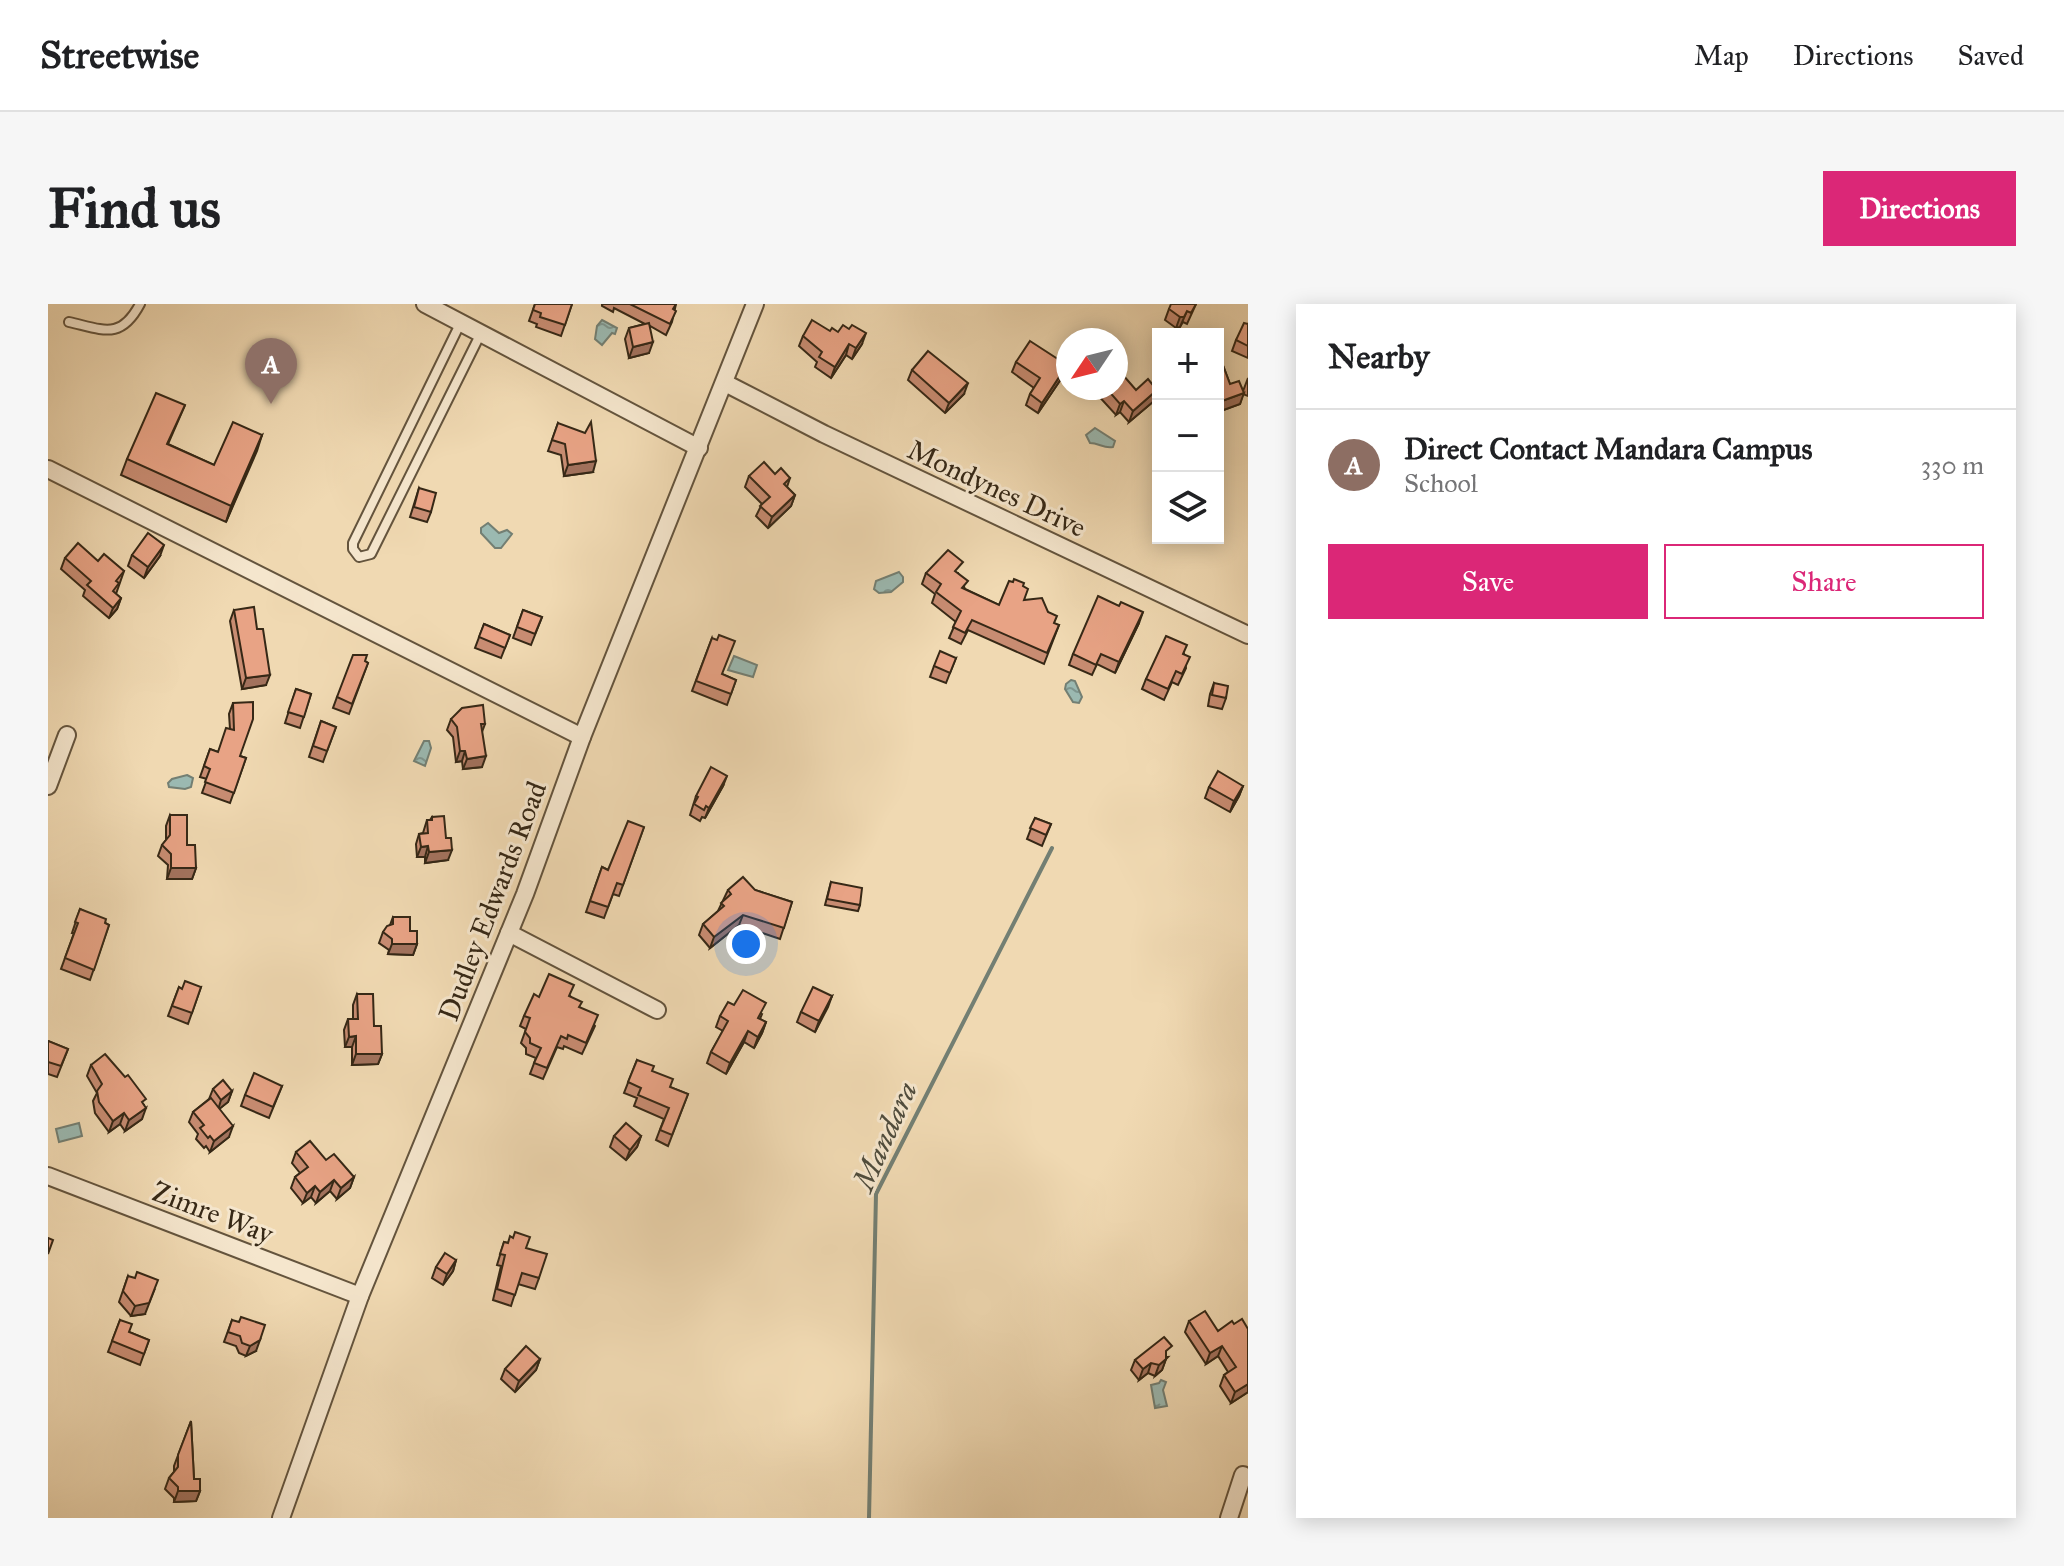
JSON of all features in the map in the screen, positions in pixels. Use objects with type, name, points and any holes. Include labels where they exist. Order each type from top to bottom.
[{"type":"street","points":[[425,304],[699,448]]},
{"type":"street","name":"Dudley Edwards Road","points":[[281,1518],[360,1296],[509,933],[582,737],[755,304]]},
{"type":"street","name":"Mondynes Drive","points":[[725,383],[824,434],[1248,635]]},
{"type":"street","points":[[48,469],[582,737]]},
{"type":"street","points":[[48,786],[67,735]]},
{"type":"street","points":[[509,933],[657,1010]]},
{"type":"street","name":"Zimre Way","points":[[48,1176],[360,1296]]},
{"type":"street","points":[[1229,1518],[1243,1475]]},
{"type":"lane","points":[[69,322],[109,332],[123,327],[140,304]]},
{"type":"lane","points":[[460,324],[353,543],[359,557],[371,554],[480,335]]},
{"type":"water","points":[[602,320],[617,328],[615,334],[612,333],[602,345],[595,339],[597,326]]},
{"type":"water","points":[[1095,428],[1115,441],[1113,447],[1090,443],[1086,435]]},
{"type":"water","points":[[488,523],[499,533],[507,530],[512,534],[501,548],[495,548],[481,533],[481,528]]},
{"type":"water","points":[[899,572],[903,582],[891,592],[879,593],[874,589],[876,581]]},
{"type":"water","points":[[734,656],[757,665],[753,677],[728,670]]},
{"type":"water","points":[[1071,680],[1075,681],[1082,697],[1079,703],[1073,702],[1065,689]]},
{"type":"water","points":[[424,741],[429,741],[431,748],[425,766],[414,761]]},
{"type":"water","points":[[187,775],[193,778],[191,787],[169,787],[172,779]]},
{"type":"water","points":[[79,1123],[82,1136],[59,1142],[56,1129]]},
{"type":"water","points":[[1161,1380],[1166,1382],[1163,1390],[1167,1406],[1155,1408],[1151,1385]]},
{"type":"building","points":[[535,304],[572,304],[565,325],[540,317],[541,313],[533,310]]},
{"type":"building","points":[[630,304],[676,304],[673,309],[676,311],[670,324]]},
{"type":"building","points":[[1171,304],[1196,304],[1191,313],[1187,311],[1184,317],[1180,317],[1169,309]]},
{"type":"building","points":[[812,320],[830,331],[832,328],[838,332],[843,325],[849,329],[852,325],[866,333],[856,348],[849,344],[835,367],[819,357],[822,352],[803,336]]},
{"type":"building","points":[[649,323],[653,342],[633,347],[629,328]]},
{"type":"building","points":[[1244,323],[1248,324],[1248,346],[1236,340]]},
{"type":"building","points":[[1030,341],[1056,358],[1056,382],[1042,403],[1030,394],[1040,378],[1016,362]]},
{"type":"building","points":[[928,351],[968,383],[949,403],[912,370]]},
{"type":"building","points":[[1224,368],[1230,384],[1239,381],[1244,393],[1224,400]]},
{"type":"building","points":[[1148,379],[1152,384],[1152,394],[1133,411],[1124,401],[1120,404],[1116,400],[1128,400],[1128,381],[1136,390]]},
{"type":"building","points":[[156,393],[185,405],[167,444],[214,465],[233,422],[262,435],[231,506],[127,459]]},
{"type":"building","points":[[591,422],[596,461],[568,465],[565,444],[552,440],[558,423],[585,433]]},
{"type":"building","points":[[764,462],[775,474],[781,468],[790,478],[784,484],[795,495],[772,517],[760,506],[770,497],[749,476]]},
{"type":"building","points":[[419,488],[436,493],[431,512],[414,507]]},
{"type":"building","points":[[148,533],[164,545],[148,567],[132,555]]},
{"type":"building","points":[[78,543],[98,561],[104,554],[124,571],[113,591],[121,598],[113,608],[87,585],[91,581],[65,558]]},
{"type":"building","points":[[948,550],[963,562],[955,571],[968,581],[962,588],[999,605],[1009,581],[1013,582],[1014,579],[1024,583],[1023,586],[1028,589],[1024,600],[1042,598],[1048,612],[1057,616],[1054,623],[1059,625],[1047,653],[972,620],[965,633],[953,627],[961,611],[936,592],[941,584],[926,573]]},
{"type":"building","points":[[1098,596],[1143,612],[1119,662],[1101,654],[1096,665],[1073,654]]},
{"type":"building","points":[[254,607],[257,629],[263,629],[270,675],[246,678],[234,610]]},
{"type":"building","points":[[523,610],[542,617],[535,634],[517,627]]},
{"type":"building","points":[[484,624],[510,635],[505,648],[479,637]]},
{"type":"building","points":[[719,635],[735,641],[722,674],[736,680],[731,694],[696,681],[712,638],[717,640]]},
{"type":"building","points":[[1166,636],[1187,645],[1183,654],[1190,657],[1182,674],[1176,671],[1168,689],[1146,679]]},
{"type":"building","points":[[940,651],[956,658],[950,673],[934,666]]},
{"type":"building","points":[[353,655],[367,655],[365,661],[368,663],[352,704],[337,697]]},
{"type":"building","points":[[1214,683],[1228,686],[1226,698],[1212,695]]},
{"type":"building","points":[[296,689],[311,694],[304,717],[288,712]]},
{"type":"building","points":[[253,702],[253,719],[240,756],[246,758],[234,793],[205,782],[210,769],[204,766],[210,749],[218,752],[226,728],[234,730],[233,703]]},
{"type":"building","points":[[483,705],[485,724],[481,724],[486,756],[467,759],[465,751],[460,751],[457,727],[451,719],[462,708]]},
{"type":"building","points":[[321,721],[336,727],[327,751],[313,746]]},
{"type":"building","points":[[711,767],[727,776],[709,808],[706,806],[704,810],[694,804]]},
{"type":"building","points":[[1218,771],[1243,786],[1234,801],[1209,787]]},
{"type":"building","points":[[170,815],[187,815],[187,845],[195,845],[196,868],[171,868],[171,854],[162,845],[170,835]]},
{"type":"building","points":[[444,816],[446,838],[451,838],[452,850],[429,852],[428,846],[421,847],[419,834],[428,833],[427,820]]},
{"type":"building","points":[[1035,818],[1051,824],[1046,835],[1030,828]]},
{"type":"building","points":[[628,821],[644,827],[623,885],[617,883],[608,907],[590,901],[602,867],[608,870]]},
{"type":"building","points":[[743,877],[755,890],[792,902],[784,928],[743,915],[714,937],[703,924],[724,906],[721,903],[731,894],[728,890]]},
{"type":"building","points":[[831,882],[862,888],[860,905],[827,899]]},
{"type":"building","points":[[80,909],[106,919],[105,923],[109,925],[94,970],[65,958]]},
{"type":"building","points":[[393,917],[410,917],[410,931],[417,931],[417,944],[392,944],[392,939],[383,932],[393,924]]},
{"type":"building","points":[[549,974],[574,985],[569,996],[582,1002],[579,1007],[598,1015],[586,1043],[568,1035],[567,1039],[561,1036],[547,1068],[534,1063],[541,1048],[530,1043],[525,1032],[530,1018],[524,1016],[534,994],[539,997]]},
{"type":"building","points":[[185,981],[201,987],[192,1013],[172,1006],[179,987],[182,989]]},
{"type":"building","points":[[813,987],[832,996],[819,1021],[801,1012]]},
{"type":"building","points":[[743,990],[766,1003],[758,1018],[766,1022],[758,1037],[748,1031],[730,1063],[711,1052],[728,1021],[720,1016],[728,1002],[734,1005]]},
{"type":"building","points":[[357,994],[373,994],[374,1026],[381,1026],[382,1054],[356,1054],[356,1036],[349,1037],[348,1019],[358,1019]]},
{"type":"building","points":[[48,1041],[68,1049],[61,1066],[48,1062]]},
{"type":"building","points":[[105,1054],[125,1077],[128,1075],[146,1099],[142,1102],[146,1108],[129,1120],[124,1113],[113,1121],[99,1102],[97,1091],[102,1084],[91,1065]]},
{"type":"building","points":[[637,1060],[654,1066],[652,1071],[673,1079],[670,1087],[688,1094],[672,1135],[660,1130],[669,1108],[638,1095],[641,1088],[628,1082]]},
{"type":"building","points":[[254,1073],[282,1086],[273,1107],[245,1095]]},
{"type":"building","points":[[223,1080],[232,1091],[221,1100],[213,1089]]},
{"type":"building","points":[[211,1098],[233,1126],[214,1141],[200,1128],[204,1125],[193,1112]]},
{"type":"building","points":[[626,1123],[641,1136],[630,1150],[614,1136]]},
{"type":"building","points":[[310,1141],[326,1160],[334,1154],[354,1177],[341,1188],[334,1180],[320,1192],[315,1186],[307,1193],[295,1177],[308,1167],[296,1152]]},
{"type":"building","points":[[515,1232],[530,1237],[526,1248],[547,1254],[539,1278],[522,1273],[515,1295],[497,1289],[505,1255],[500,1254],[504,1242],[508,1243]]},
{"type":"building","points":[[445,1253],[456,1260],[447,1274],[436,1267]]},
{"type":"building","points":[[137,1272],[158,1280],[149,1303],[135,1306],[123,1291],[128,1276],[135,1278]]},
{"type":"building","points":[[1205,1311],[1218,1331],[1232,1321],[1234,1324],[1242,1319],[1248,1329],[1248,1384],[1235,1392],[1224,1375],[1236,1367],[1222,1346],[1210,1353],[1189,1321]]},
{"type":"building","points":[[241,1317],[265,1325],[260,1340],[250,1346],[242,1343],[240,1336],[228,1332],[232,1320],[239,1322]]},
{"type":"building","points":[[120,1320],[132,1324],[129,1332],[149,1340],[144,1354],[112,1341]]},
{"type":"building","points":[[1164,1337],[1172,1346],[1166,1351],[1166,1359],[1159,1365],[1151,1363],[1143,1369],[1135,1360]]},
{"type":"building","points":[[526,1346],[540,1359],[519,1381],[505,1369]]},
{"type":"building","points":[[191,1421],[194,1479],[200,1479],[200,1491],[178,1491],[169,1478],[178,1467],[178,1455]]},
{"type":"waterway","name":"Mandara","points":[[869,1518],[876,1194],[1052,848]]},
{"type":"place","name":"Direct Contact Mandara Campus","points":[[271,404]]}]
